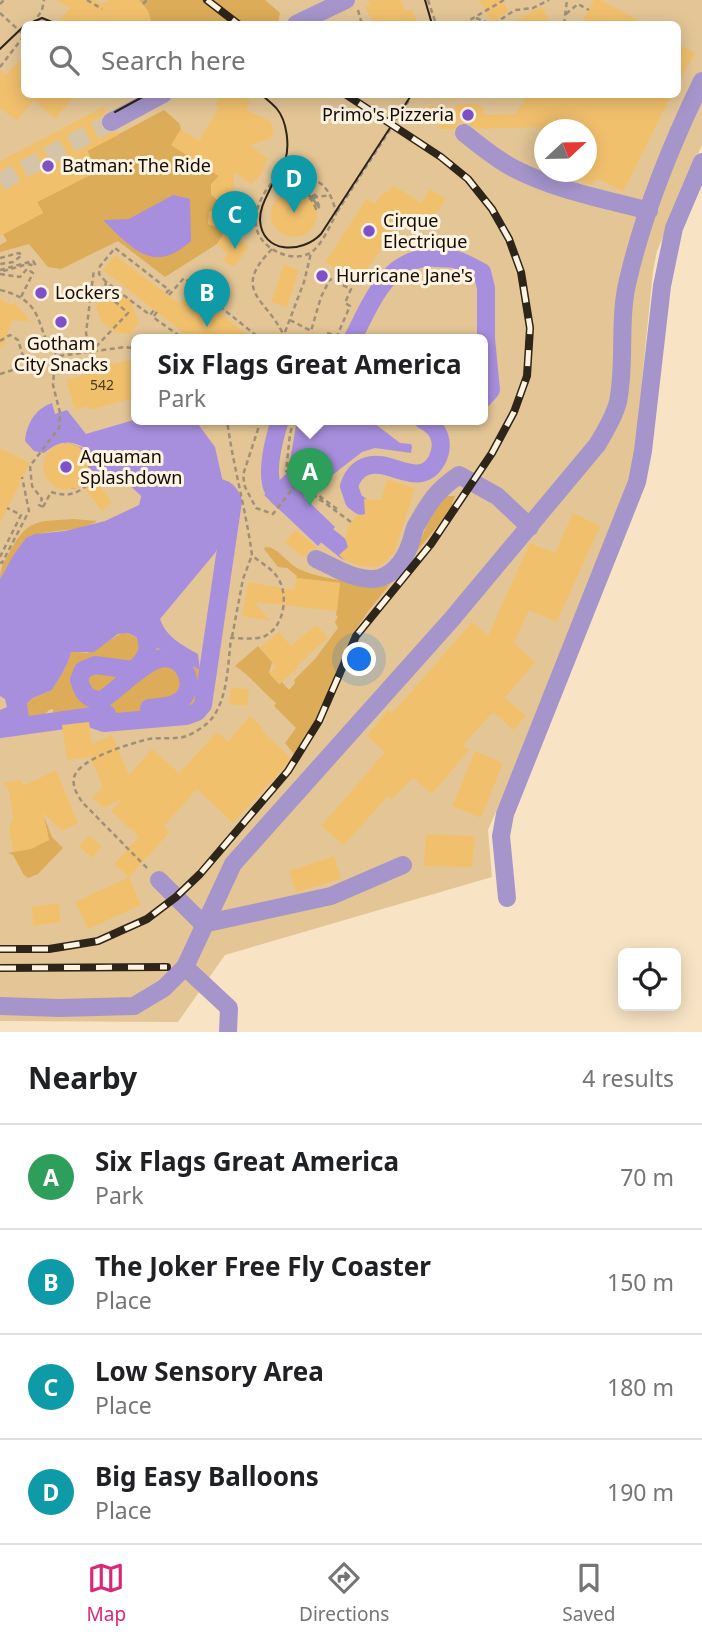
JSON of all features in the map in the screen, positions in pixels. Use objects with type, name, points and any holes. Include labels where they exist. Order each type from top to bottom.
[{"type":"lane","points":[[304,21],[352,2]]},
{"type":"lane","points":[[0,1006],[134,1006],[164,988],[185,967],[233,864],[451,620],[597,445],[608,428],[618,402],[627,282],[671,146],[702,81]]},
{"type":"lane","points":[[111,122],[156,98]]},
{"type":"lane","points":[[464,133],[514,169],[575,191],[649,211]]},
{"type":"lane","points":[[507,898],[502,836],[505,814],[637,482],[662,286],[674,228],[702,162]]},
{"type":"lane","points":[[316,559],[353,576],[375,579],[389,573],[402,562],[411,543],[414,527],[439,489],[459,475],[497,496],[530,527]]},
{"type":"lane","points":[[203,924],[331,896],[403,865]]},
{"type":"lane","points":[[159,880],[203,924]]},
{"type":"lane","points":[[185,967],[229,1008],[228,1032]]},
{"type":"path","points":[[0,4],[4,0]]},
{"type":"path","points":[[35,21],[42,10],[44,0]]},
{"type":"path","points":[[87,0],[102,9]]},
{"type":"path","points":[[144,4],[147,0]]},
{"type":"path","points":[[428,0],[434,21]]},
{"type":"path","points":[[470,21],[504,0]]},
{"type":"path","points":[[498,21],[515,10],[533,8],[549,0]]},
{"type":"path","points":[[565,21],[567,0]]},
{"type":"path","points":[[352,2],[361,21]]},
{"type":"path","points":[[566,13],[578,4],[589,10]]},
{"type":"path","points":[[0,13],[21,32]]},
{"type":"path","points":[[476,18],[484,21]]},
{"type":"path","points":[[0,67],[21,39]]},
{"type":"path","points":[[285,334],[311,253],[410,98]]},
{"type":"path","points":[[311,253],[291,256],[265,244],[257,232],[258,204],[275,178],[295,173],[319,181],[331,195],[336,214]]},
{"type":"path","points":[[294,192],[299,191],[309,197],[316,209],[315,201],[311,197],[303,192],[293,189],[307,191],[316,201],[320,209],[318,202],[311,192],[293,185],[308,188],[317,197],[331,195]]},
{"type":"path","points":[[177,334],[153,317],[156,311],[150,315],[99,274],[100,266],[115,248],[169,290],[168,294],[184,278],[254,334]]},
{"type":"path","points":[[272,249],[259,264],[252,279],[254,292],[279,324],[282,334]]},
{"type":"path","points":[[0,258],[19,253],[22,255],[13,262],[0,264]]},
{"type":"path","points":[[33,261],[35,264],[35,266],[28,264],[0,272],[27,262],[33,261]]},
{"type":"path","points":[[0,272],[20,277],[27,269],[33,273],[21,297]]},
{"type":"path","points":[[90,353],[86,333],[94,269]]},
{"type":"path","points":[[290,320],[311,331],[321,297],[331,279],[351,289],[345,303],[350,306],[338,334]]},
{"type":"path","points":[[90,353],[128,313],[104,292],[106,282]]},
{"type":"path","points":[[0,290],[21,297],[39,318],[52,351],[59,356]]},
{"type":"path","points":[[0,341],[10,335],[18,340],[26,366]]},
{"type":"path","points":[[0,374],[59,356],[131,348]]},
{"type":"path","points":[[59,356],[54,372],[60,413],[59,428],[30,466],[32,486],[42,499],[38,505],[43,507],[51,492],[64,496],[77,494],[93,480],[89,465]]},
{"type":"path","points":[[159,880],[83,803],[73,781],[75,774],[101,755],[151,739],[185,736],[200,729],[212,718],[221,702],[243,579],[252,555],[247,520],[235,477],[228,425]]},
{"type":"path","points":[[259,425],[243,475],[245,487],[257,508],[273,514],[297,483],[352,522],[286,471],[293,425]]},
{"type":"path","points":[[8,508],[21,515],[0,560],[2,563],[29,511],[22,477]]},
{"type":"path","points":[[231,638],[264,637],[274,629],[281,617],[284,600],[281,584],[274,573],[252,555]]},
{"type":"shaded area","points":[[0,0],[702,0],[702,145],[657,251],[633,469],[488,830],[492,877],[225,955],[178,1022],[0,1021]]},
{"type":"shaded area","points":[[139,0],[265,0],[280,13],[278,21],[150,21],[148,11]]},
{"type":"shaded area","points":[[164,110],[179,123],[181,129],[172,145],[219,176],[211,185],[211,194],[218,201],[229,197],[225,205],[209,212],[209,224],[226,230],[217,244],[165,277],[118,241],[61,269],[48,267],[29,244],[0,252],[0,245],[7,241],[3,234],[43,213],[37,202],[98,171],[87,151]]},
{"type":"shaded area","points":[[173,195],[190,199],[191,241],[166,256],[144,254],[103,220],[129,219]]},
{"type":"shaded area","points":[[52,403],[55,414],[67,410],[86,434],[131,421],[131,425],[199,425],[215,447],[232,522],[215,553],[160,619],[170,636],[198,654],[200,670],[128,633],[118,634],[94,652],[71,652],[66,667],[52,690],[27,703],[31,732],[13,733],[0,723],[0,710],[7,707],[5,699],[0,696],[0,579],[26,538],[105,521],[139,505],[144,486],[134,466],[111,461],[78,445],[63,443],[44,453],[34,451],[25,441],[28,428],[37,413]]},
{"type":"shaded area","points":[[296,425],[377,425],[400,443],[411,444],[412,447],[411,453],[375,448],[362,452],[304,497],[335,527],[318,546],[264,495],[288,472]]},
{"type":"shaded area","points":[[444,496],[455,496],[452,504],[454,506],[369,610],[351,637],[313,725],[294,754],[285,743],[296,728],[274,706],[276,703],[235,666],[258,646],[272,662],[269,673],[289,690],[295,683],[294,680],[315,659],[338,628],[335,622],[338,617],[336,615],[340,583],[296,578],[287,568],[278,567],[265,547],[274,549],[296,568],[311,574],[388,585],[420,541],[437,502]]},
{"type":"shaded area","points":[[74,519],[97,521],[83,527],[45,532],[32,537],[16,553],[0,579],[5,559],[28,527],[43,522]]},
{"type":"shaded area","points":[[122,633],[127,633],[204,672],[201,698],[195,707],[182,713],[97,719],[47,726],[47,720],[54,719],[53,709],[41,718],[28,718],[27,703],[52,690],[66,667],[71,651],[87,653]]},
{"type":"shaded area","points":[[45,819],[52,837],[63,848],[38,874],[28,878],[13,855],[8,853],[34,848],[33,844],[49,840],[45,822],[37,822]]},
{"type":"building","points":[[57,0],[95,0],[102,4],[110,0],[138,0],[148,11],[151,21],[59,21],[70,8]]},
{"type":"building","points":[[368,0],[401,0],[406,11],[411,9],[417,21],[372,21],[365,7],[370,4]]},
{"type":"building","points":[[479,0],[502,0],[509,11],[491,21]]},
{"type":"building","points":[[594,0],[601,0],[640,21],[583,21]]},
{"type":"building","points":[[541,6],[550,21],[516,21]]},
{"type":"building","points":[[681,45],[695,53],[681,78]]},
{"type":"building","points":[[21,59],[21,98],[73,98],[55,119],[34,100],[17,121],[0,108],[0,70],[6,75]]},
{"type":"building","points":[[219,98],[246,98],[251,102],[246,110],[270,121],[274,131],[270,139],[250,145],[268,159],[260,176],[251,184],[234,172],[234,194],[221,203],[211,194],[211,184],[219,176],[171,145],[181,129],[199,141],[219,107],[215,104]]},
{"type":"building","points":[[526,98],[670,98],[623,192],[597,179],[597,119],[534,119],[534,127],[477,129],[465,122],[459,123],[454,129],[438,129],[440,126],[423,113],[429,106],[435,106],[449,116],[459,104],[476,104],[483,108],[484,115],[516,114]]},
{"type":"building","name":"Batman: The Ride","points":[[103,107],[106,112],[100,121],[101,128],[106,132],[117,132],[118,135],[87,151],[98,171],[37,202],[43,213],[0,236],[0,161]]},
{"type":"building","name":"Cirque Electrique","points":[[393,185],[421,203],[430,189],[446,199],[428,225],[406,212],[360,280],[325,262],[367,198],[375,204]]},
{"type":"building","points":[[294,191],[310,198],[317,214],[310,230],[294,237],[278,230],[271,214],[278,198]]},
{"type":"building","points":[[225,205],[226,230],[208,224],[209,212]]},
{"type":"building","points":[[226,230],[249,246],[234,267],[223,260],[228,253],[217,244]]},
{"type":"building","points":[[115,255],[180,304],[191,291],[246,334],[185,334],[103,270]]},
{"type":"building","points":[[284,264],[299,270],[287,307],[271,302]]},
{"type":"building","points":[[104,296],[130,298],[139,323],[130,334],[116,333],[101,321],[96,307]]},
{"type":"building","points":[[0,299],[11,305],[15,303],[31,322],[12,320],[3,348],[0,347]]},
{"type":"building","points":[[129,360],[131,399],[90,410],[89,406],[75,410],[66,380],[94,372],[93,369]]},
{"type":"building","name":"Aquaman Splashdown","points":[[68,443],[79,447],[88,457],[91,475],[112,502],[102,511],[83,487],[64,490],[53,486],[45,477],[43,465],[46,453],[56,445]]},
{"type":"building","points":[[0,448],[30,463],[0,523]]},
{"type":"building","points":[[387,479],[415,488],[395,551],[376,567],[360,566],[343,559],[339,555],[348,547],[345,538],[349,525],[356,516],[365,514],[364,499],[381,500]]},
{"type":"building","points":[[573,513],[600,526],[557,622],[529,610],[514,643],[535,662],[505,698],[526,716],[513,730],[493,712],[462,746],[470,749],[432,794],[413,778],[392,799],[388,796],[344,845],[321,826],[385,752],[367,736],[388,710],[392,713],[472,622],[488,636],[530,543],[555,553]]},
{"type":"building","points":[[295,530],[318,548],[309,550],[305,558],[285,543]]},
{"type":"building","points":[[296,578],[340,583],[337,611],[254,602],[271,621],[242,616],[248,582],[294,590]]},
{"type":"building","points":[[316,625],[328,638],[282,682],[277,682],[269,673],[276,667],[260,647],[279,632],[291,646]]},
{"type":"building","points":[[231,688],[249,689],[247,706],[229,704]]},
{"type":"building","points":[[250,716],[292,759],[233,823],[197,789],[164,826],[170,832],[129,877],[114,864],[139,837],[111,811],[123,798],[104,808],[92,798],[103,787],[99,777],[90,757],[67,760],[62,725],[89,722],[92,744],[112,735],[129,775],[152,749],[179,773],[217,732],[228,741]]},
{"type":"building","points":[[475,751],[503,763],[481,818],[452,806]]},
{"type":"building","points":[[56,770],[78,823],[62,831],[43,813],[49,840],[31,849],[13,852],[9,827],[13,819],[9,790],[2,783],[22,780],[23,786]]},
{"type":"building","points":[[426,834],[475,836],[472,867],[424,866]]},
{"type":"building","points":[[89,835],[102,846],[92,858],[79,846]]},
{"type":"building","points":[[334,856],[341,879],[296,892],[289,871]]},
{"type":"building","points":[[129,877],[141,905],[88,929],[75,902]]},
{"type":"building","points":[[59,903],[61,922],[33,926],[32,907]]},
{"type":"waterway","points":[[355,334],[374,297],[393,273],[405,264],[419,259],[436,258],[452,259],[482,272],[486,288],[486,334]]},
{"type":"waterway","points":[[488,359],[491,390],[488,393]]},
{"type":"waterway","points":[[278,425],[270,479],[278,497],[287,504]]},
{"type":"waterway","points":[[361,506],[354,501],[349,486],[360,469],[376,465],[413,473],[430,469],[441,448],[439,435],[431,425]]},
{"type":"waterway","points":[[67,452],[84,458],[120,450]]},
{"type":"waterway","points":[[72,480],[96,469],[122,466],[150,492]]},
{"type":"waterway","points":[[95,720],[104,723],[186,716],[197,712],[203,705],[233,501],[228,492],[221,488],[203,492]]},
{"type":"waterway","points":[[309,521],[346,551]]},
{"type":"waterway","points":[[141,620],[148,647],[140,664],[133,670],[95,665],[83,670],[79,680],[86,695],[102,700],[154,661],[165,658],[174,660],[182,666],[186,674],[187,692],[181,700],[171,705],[149,708]]},
{"type":"waterway","points":[[0,729],[107,714]]},
{"type":"tunnel","points":[[0,182],[111,122]]},
{"type":"tram line","points":[[425,0],[431,21]]},
{"type":"tram line","points":[[35,21],[42,18],[50,21]]},
{"type":"tram line","points":[[0,49],[21,29]]},
{"type":"tram line","points":[[115,112],[141,98]]},
{"type":"tram line","points":[[265,98],[280,114],[285,127],[287,155],[263,204],[260,220],[262,231],[268,239],[275,245],[284,247],[304,245],[321,234],[409,98]]},
{"type":"railway","points":[[207,0],[234,21]]},
{"type":"railway","points":[[0,949],[49,949],[98,941],[147,919],[200,874],[288,771],[319,721],[356,636],[431,544],[492,453],[514,412],[527,376],[530,328],[521,272],[509,239],[492,209],[468,179],[441,157],[351,98]]},
{"type":"railway","points":[[0,968],[167,967]]},
{"type":"place","name":"Primo's Pizzeria","points":[[468,115]]},
{"type":"place","name":"Batman: The Ride","points":[[48,166]]},
{"type":"place","name":"Big Easy Balloons","points":[[294,213]]},
{"type":"place","name":"Cirque Electrique","points":[[369,231]]},
{"type":"place","name":"Low Sensory Area","points":[[235,249]]},
{"type":"place","name":"Hurricane Jane's","points":[[322,276]]},
{"type":"place","name":"Lockers","points":[[41,293]]},
{"type":"place","name":"Gotham City Snacks","points":[[61,322]]},
{"type":"place","name":"The Joker Free Fly Coaster","points":[[207,327]]},
{"type":"place","name":"Aquaman Splashdown","points":[[66,467]]},
{"type":"place","name":"Six Flags Great America","points":[[310,506]]}]
